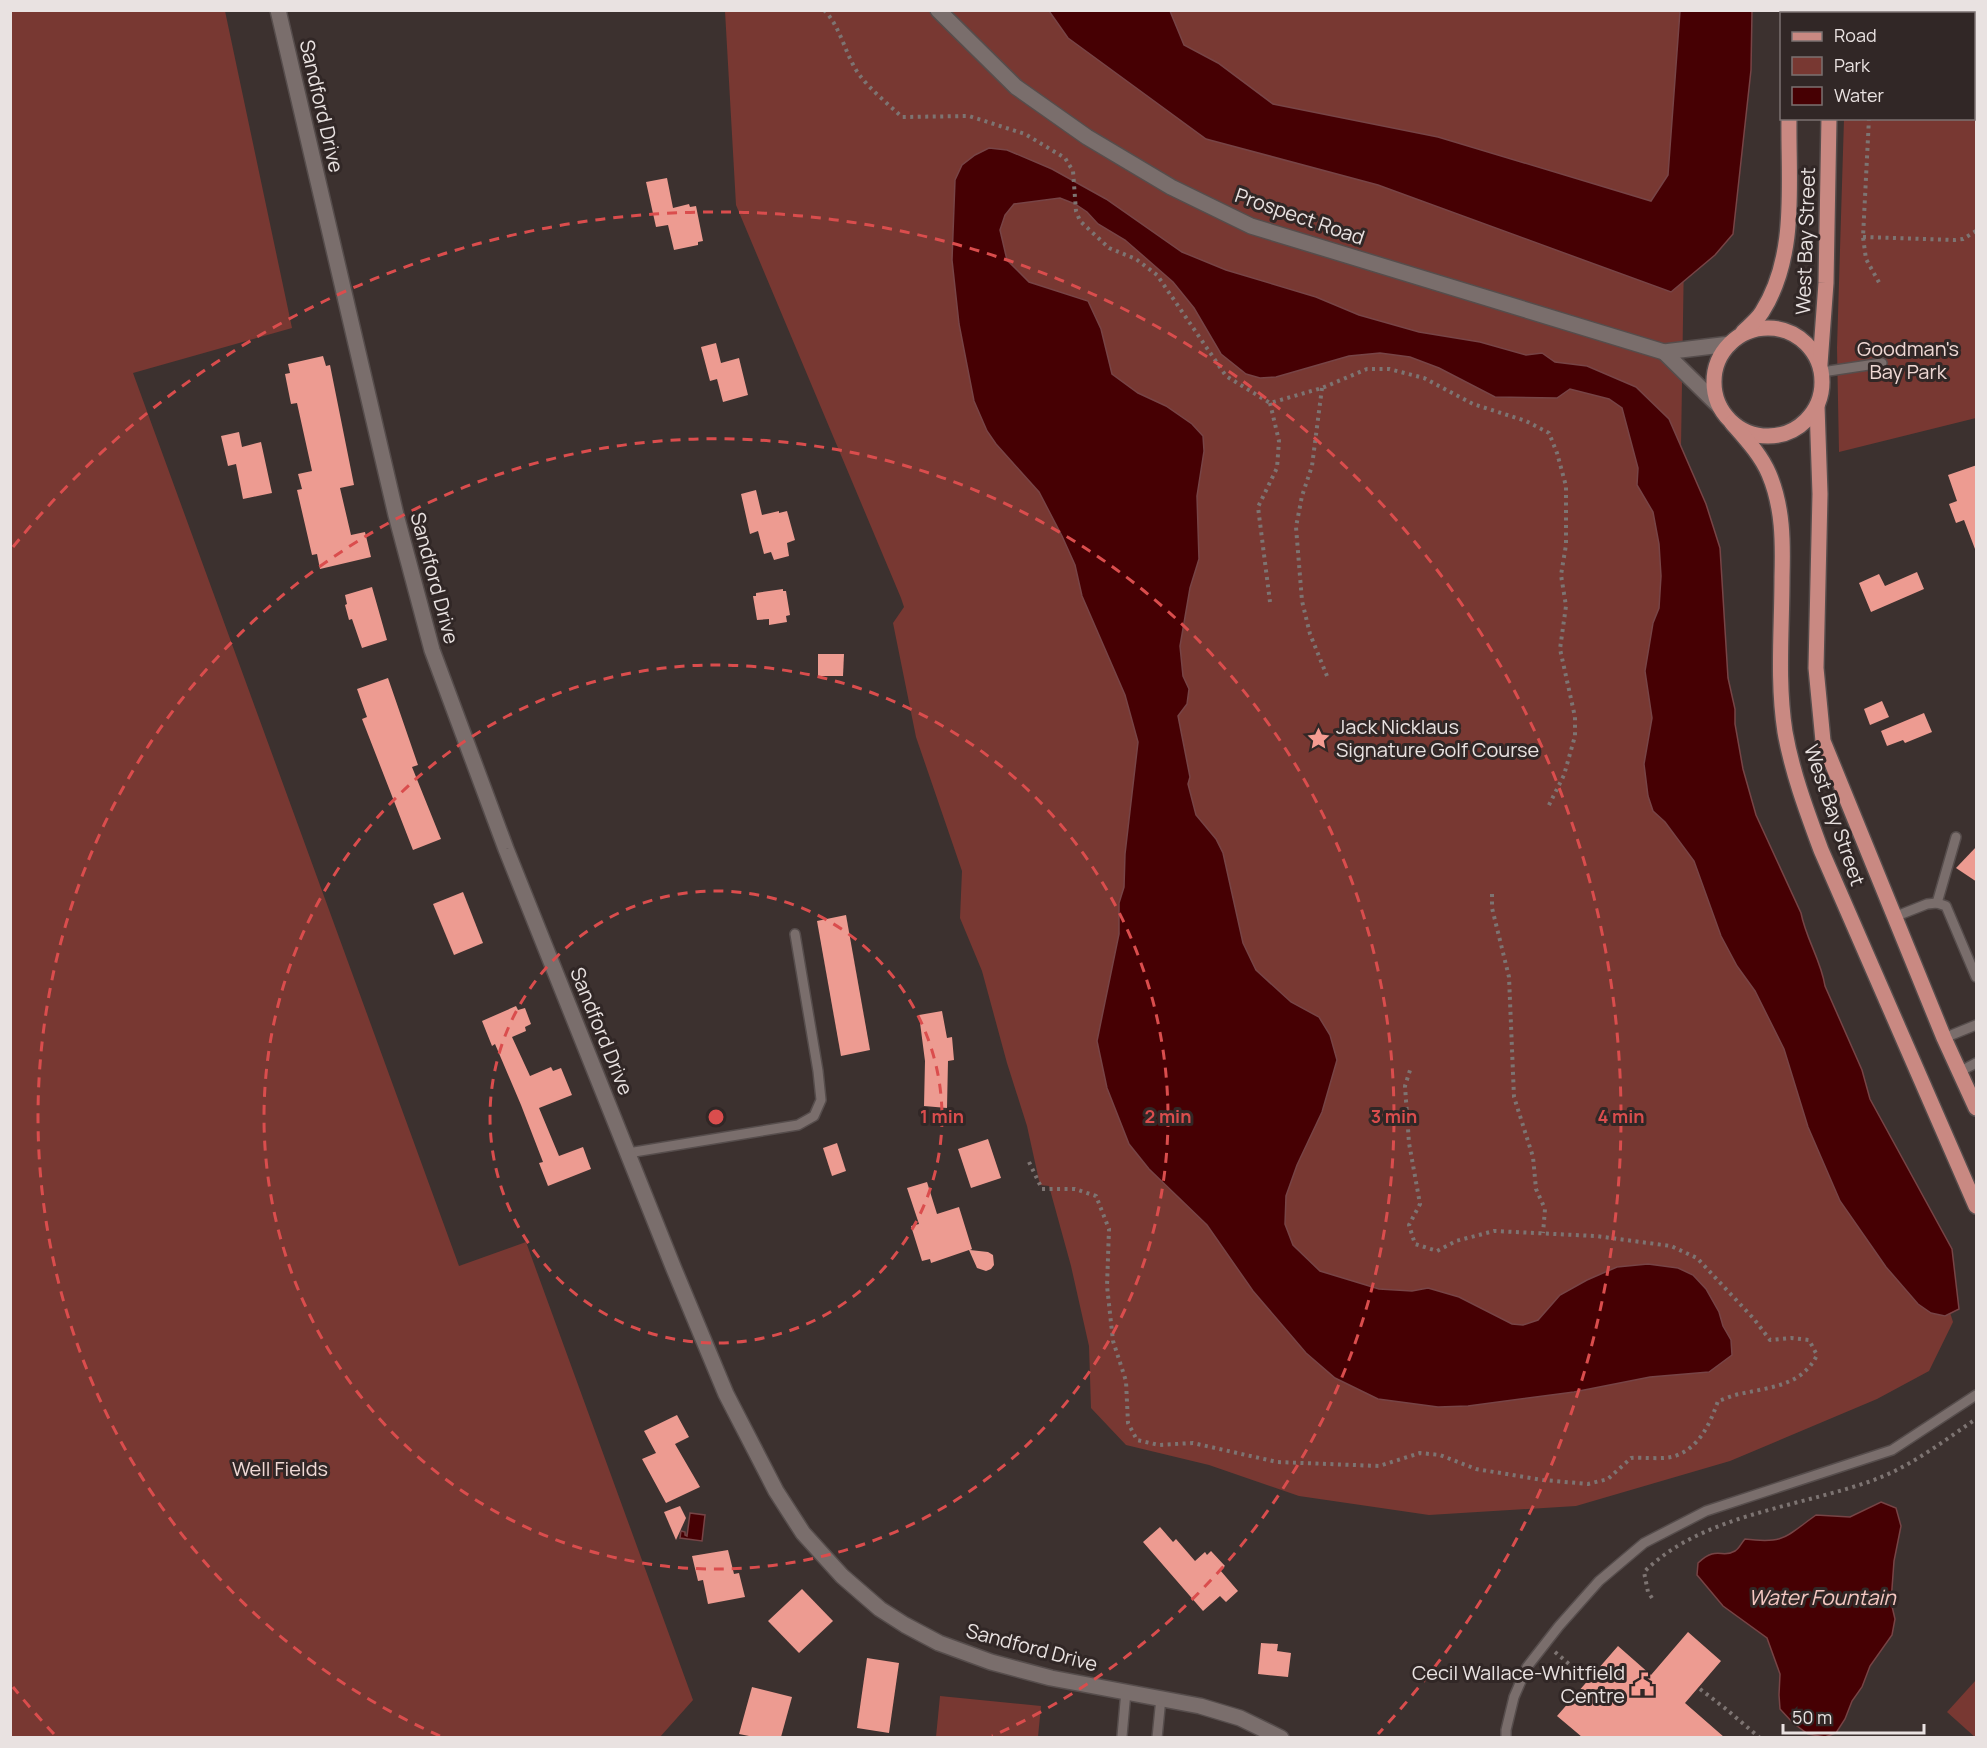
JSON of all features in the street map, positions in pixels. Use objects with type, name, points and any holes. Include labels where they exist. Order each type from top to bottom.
[{"type":"main road","name":"West Bay Street","points":[[1734,340],[1760,314],[1780,275],[1785,255],[1789,213],[1789,120]]},
{"type":"main road","name":"West Bay Street","points":[[1821,368],[1826,283],[1829,120]]},
{"type":"main road","points":[[1779,329],[1791,333],[1810,348],[1821,368],[1821,393],[1817,406],[1800,426],[1780,435],[1761,436],[1750,434],[1732,423],[1720,407],[1715,394],[1715,370],[1722,353],[1734,340],[1751,330],[1779,329]]},
{"type":"main road","name":"West Bay Street","points":[[1817,406],[1820,494],[1816,668],[1823,741],[1944,1038],[1977,1108]]},
{"type":"main road","name":"West Bay Street","points":[[1732,423],[1762,461],[1770,475],[1778,501],[1783,530],[1780,672],[1786,733],[1802,797],[1830,872],[1977,1206]]},
{"type":"street","name":"Sandford Drive","points":[[278,10],[396,515],[432,650],[506,849],[730,1403],[776,1491],[803,1533],[825,1560],[860,1593],[905,1625],[939,1643],[991,1662],[1050,1678],[1200,1706],[1240,1718],[1281,1737]]},
{"type":"street","name":"Prospect Road","points":[[938,10],[1017,87],[1087,137],[1171,187],[1251,226],[1664,352],[1734,340]]},
{"type":"street","name":"Prospect Road","points":[[1664,352],[1720,407]]},
{"type":"lane","points":[[1821,368],[1882,363]]},
{"type":"lane","points":[[1937,903],[1956,837]]},
{"type":"lane","points":[[1894,917],[1937,903],[1946,906],[1977,977]]},
{"type":"lane","points":[[628,1153],[798,1125],[814,1116],[821,1100],[818,1071],[795,934]]},
{"type":"lane","points":[[1944,1038],[1977,1025]]},
{"type":"lane","points":[[1959,1072],[1977,1064]]},
{"type":"lane","points":[[1506,1737],[1514,1697],[1527,1666],[1599,1581],[1644,1544],[1706,1511],[1892,1450],[1977,1395]]},
{"type":"lane","points":[[1122,1736],[1126,1691]]},
{"type":"lane","points":[[1157,1737],[1161,1698]]},
{"type":"path","points":[[824,10],[832,18],[846,52],[860,76],[902,117],[969,116],[1025,135],[1065,158],[1073,171],[1076,211],[1080,221],[1109,248],[1136,259],[1157,275],[1226,376],[1270,403],[1279,441],[1277,468],[1258,507],[1270,602]]},
{"type":"path","points":[[1869,120],[1863,237],[1866,259],[1881,285]]},
{"type":"path","points":[[1863,237],[1955,240],[1963,239],[1977,231]]},
{"type":"path","points":[[1270,403],[1322,388],[1366,369],[1389,369],[1424,378],[1473,404],[1526,421],[1549,433],[1566,486],[1566,545],[1561,574],[1566,606],[1560,649],[1575,717],[1575,736],[1564,775],[1547,809]]},
{"type":"path","points":[[1322,388],[1312,466],[1302,496],[1296,527],[1302,601],[1310,634],[1327,676]]},
{"type":"path","points":[[1492,894],[1492,908],[1509,976],[1514,1097],[1533,1157],[1536,1189],[1545,1209],[1543,1233]]},
{"type":"path","points":[[1029,1162],[1042,1189],[1075,1189],[1096,1196],[1109,1229],[1107,1286],[1113,1341],[1126,1381],[1128,1423],[1137,1440],[1159,1445],[1193,1443],[1277,1462],[1379,1466],[1420,1453],[1440,1455],[1473,1468],[1543,1480],[1588,1484],[1608,1479],[1631,1458],[1674,1457],[1695,1444],[1711,1421],[1718,1401],[1738,1394],[1774,1388],[1798,1376],[1811,1366],[1816,1355],[1809,1340],[1791,1338],[1770,1340],[1754,1319],[1697,1258],[1671,1246],[1596,1236],[1494,1231],[1456,1241],[1437,1251],[1415,1244],[1409,1225],[1420,1204],[1409,1143],[1405,1086],[1411,1067]]},
{"type":"path","points":[[1652,1598],[1648,1592],[1644,1572],[1691,1539],[1749,1516],[1822,1497],[1881,1477],[1908,1464],[1977,1419]]},
{"type":"path","points":[[1545,1643],[1582,1676]]},
{"type":"path","points":[[1700,1689],[1760,1737]]},
{"type":"green space","name":"Well Fields","points":[[11,10],[225,11],[292,328],[133,373],[459,1266],[526,1242],[693,1700],[660,1737],[11,1737]]},
{"type":"green space","name":"Jack Nicklaus Signature Golf Course","points":[[725,11],[1730,11],[1684,255],[1679,575],[1689,710],[1937,1271],[1953,1322],[1929,1371],[1877,1399],[1730,1461],[1576,1506],[1429,1515],[1299,1496],[1209,1465],[1126,1445],[1091,1408],[1089,1346],[1071,1266],[1049,1186],[1040,1185],[1027,1126],[982,971],[960,918],[962,871],[916,737],[893,623],[904,607],[736,205]]},
{"type":"green space","name":"Goodman's Bay Park","points":[[1976,11],[1976,418],[1839,452],[1837,348],[1844,120],[1975,120],[1975,12],[1846,12]]},
{"type":"green space","points":[[1976,1680],[1976,1738],[1947,1712]]},
{"type":"green space","points":[[940,1696],[1041,1706],[1038,1737],[936,1737]]},
{"type":"water","points":[[1049,11],[1170,11],[1184,45],[1218,63],[1273,104],[1438,137],[1651,201],[1668,175],[1680,11],[1752,11],[1751,70],[1733,234],[1715,255],[1671,292],[1378,185],[1206,139],[1068,38]]},
{"type":"water","points":[[989,148],[1007,150],[1052,169],[1106,199],[1182,252],[1226,270],[1316,297],[1359,315],[1419,332],[1480,342],[1526,355],[1542,353],[1555,362],[1587,366],[1636,387],[1669,419],[1706,504],[1720,548],[1728,678],[1735,709],[1735,724],[1743,769],[1756,815],[1801,913],[1825,986],[1862,1070],[1870,1099],[1952,1249],[1959,1309],[1945,1316],[1931,1313],[1918,1304],[1886,1267],[1840,1201],[1808,1127],[1784,1049],[1755,991],[1737,966],[1721,936],[1694,861],[1665,822],[1653,811],[1648,796],[1644,764],[1652,718],[1645,671],[1653,623],[1659,608],[1661,576],[1659,544],[1653,512],[1637,485],[1638,468],[1622,408],[1609,399],[1570,389],[1557,398],[1495,397],[1439,368],[1410,357],[1380,353],[1349,356],[1276,377],[1260,378],[1246,374],[1221,354],[1194,308],[1173,282],[1125,240],[1098,224],[1087,212],[1075,204],[1060,198],[1014,204],[1005,215],[1000,230],[1007,260],[1029,282],[1088,301],[1101,329],[1112,374],[1138,393],[1166,406],[1192,424],[1203,436],[1204,451],[1197,496],[1199,559],[1190,588],[1180,646],[1183,676],[1189,689],[1187,704],[1178,716],[1190,777],[1188,784],[1196,815],[1216,839],[1223,853],[1243,943],[1256,970],[1291,1002],[1319,1017],[1330,1035],[1337,1060],[1322,1112],[1297,1165],[1286,1196],[1285,1224],[1293,1245],[1320,1271],[1379,1289],[1412,1291],[1428,1288],[1459,1297],[1512,1324],[1523,1325],[1538,1320],[1560,1295],[1617,1267],[1648,1264],[1678,1268],[1693,1275],[1706,1289],[1731,1340],[1732,1355],[1709,1372],[1650,1377],[1574,1392],[1468,1406],[1438,1407],[1378,1399],[1335,1378],[1306,1353],[1253,1291],[1207,1225],[1149,1169],[1129,1144],[1107,1088],[1097,1041],[1119,934],[1119,903],[1124,887],[1125,854],[1138,742],[1125,695],[1082,596],[1075,565],[1062,536],[1039,492],[987,431],[974,401],[959,324],[952,260],[955,180],[962,165]]},
{"type":"water","name":"Water Fountain","points":[[1881,1502],[1896,1508],[1901,1526],[1894,1561],[1891,1602],[1895,1619],[1892,1635],[1870,1666],[1862,1687],[1852,1701],[1836,1733],[1825,1737],[1808,1734],[1780,1709],[1780,1674],[1767,1638],[1723,1606],[1697,1575],[1698,1563],[1715,1553],[1726,1554],[1735,1551],[1745,1539],[1769,1540],[1784,1537],[1816,1515],[1850,1517]]},
{"type":"water","points":[[690,1513],[705,1515],[702,1541],[680,1538],[681,1531],[687,1536]]},
{"type":"building","points":[[667,178],[673,208],[689,204],[690,207],[696,206],[703,241],[698,242],[698,245],[674,250],[668,225],[656,227],[646,182]]},
{"type":"building","points":[[716,343],[721,363],[739,358],[748,395],[723,402],[717,379],[710,381],[701,347]]},
{"type":"building","points":[[323,356],[326,366],[330,365],[354,485],[340,488],[351,535],[365,532],[371,557],[320,569],[317,554],[312,555],[297,490],[302,489],[298,474],[312,471],[297,403],[291,404],[285,374],[290,373],[288,364]]},
{"type":"building","points":[[239,432],[242,447],[261,442],[272,493],[243,499],[236,464],[228,466],[221,436]]},
{"type":"building","points":[[1977,465],[1977,549],[1975,549],[1964,520],[1956,523],[1949,504],[1957,501],[1948,475]]},
{"type":"building","points":[[756,490],[762,515],[787,511],[795,540],[787,543],[789,556],[774,560],[771,552],[764,554],[758,531],[750,534],[741,494]]},
{"type":"building","points":[[1917,572],[1924,589],[1871,612],[1859,583],[1879,574],[1885,586]]},
{"type":"building","points":[[372,587],[387,640],[362,648],[352,619],[349,620],[345,595]]},
{"type":"building","points":[[783,589],[786,591],[790,615],[786,616],[787,622],[769,625],[769,619],[757,620],[753,596],[756,596],[756,593]]},
{"type":"building","points":[[818,654],[844,654],[843,676],[818,676]]},
{"type":"building","points":[[388,678],[418,765],[412,767],[441,839],[413,850],[362,719],[367,717],[357,689]]},
{"type":"building","points":[[1882,701],[1889,717],[1870,725],[1864,709]]},
{"type":"building","points":[[1924,713],[1932,732],[1905,743],[1903,740],[1887,746],[1881,731]]},
{"type":"building","points":[[1977,846],[1977,882],[1956,868]]},
{"type":"building","points":[[463,892],[483,943],[454,955],[433,904]]},
{"type":"building","points":[[846,915],[870,1050],[841,1056],[817,921]]},
{"type":"building","points":[[516,1006],[518,1010],[525,1008],[531,1024],[525,1027],[526,1031],[512,1037],[530,1076],[551,1067],[553,1071],[561,1068],[572,1095],[539,1108],[559,1156],[583,1147],[591,1169],[548,1186],[539,1163],[543,1162],[521,1105],[495,1044],[492,1046],[482,1021]]},
{"type":"building","points":[[942,1011],[947,1038],[952,1037],[954,1060],[948,1061],[947,1108],[924,1106],[925,1061],[919,1015]]},
{"type":"building","points":[[988,1139],[1001,1178],[971,1188],[958,1149]]},
{"type":"building","points":[[837,1143],[846,1171],[832,1176],[823,1148]]},
{"type":"building","points":[[927,1182],[937,1214],[959,1207],[972,1249],[970,1250],[988,1252],[993,1255],[994,1265],[991,1269],[986,1271],[977,1268],[969,1250],[931,1263],[930,1259],[922,1261],[911,1226],[919,1224],[907,1188]]},
{"type":"building","points":[[677,1415],[689,1437],[675,1444],[700,1487],[666,1503],[642,1459],[656,1453],[644,1431]]},
{"type":"building","points":[[680,1506],[686,1518],[676,1540],[664,1512]]},
{"type":"building","points":[[1160,1527],[1173,1542],[1176,1539],[1195,1561],[1205,1552],[1207,1555],[1211,1551],[1225,1566],[1220,1570],[1238,1591],[1226,1602],[1220,1596],[1203,1611],[1143,1542]]},
{"type":"building","points":[[728,1550],[734,1574],[739,1573],[745,1597],[708,1604],[703,1580],[698,1581],[692,1556]]},
{"type":"building","points":[[802,1589],[833,1621],[799,1653],[768,1621]]},
{"type":"building","name":"Cecil Wallace-Whitfield Centre","points":[[1688,1632],[1721,1661],[1685,1703],[1724,1737],[1582,1737],[1557,1716],[1618,1646],[1651,1675]]},
{"type":"building","points":[[1261,1643],[1278,1644],[1277,1651],[1291,1653],[1288,1677],[1258,1674]]},
{"type":"building","points":[[867,1658],[899,1663],[889,1733],[857,1728]]},
{"type":"building","points":[[752,1687],[792,1697],[781,1737],[754,1737],[739,1734]]},
{"type":"place","name":"Jack Nicklaus Signature Golf Course","points":[[1318,738]]},
{"type":"place","name":"Cecil Wallace-Whitfield Centre","points":[[1643,1684]]}]
